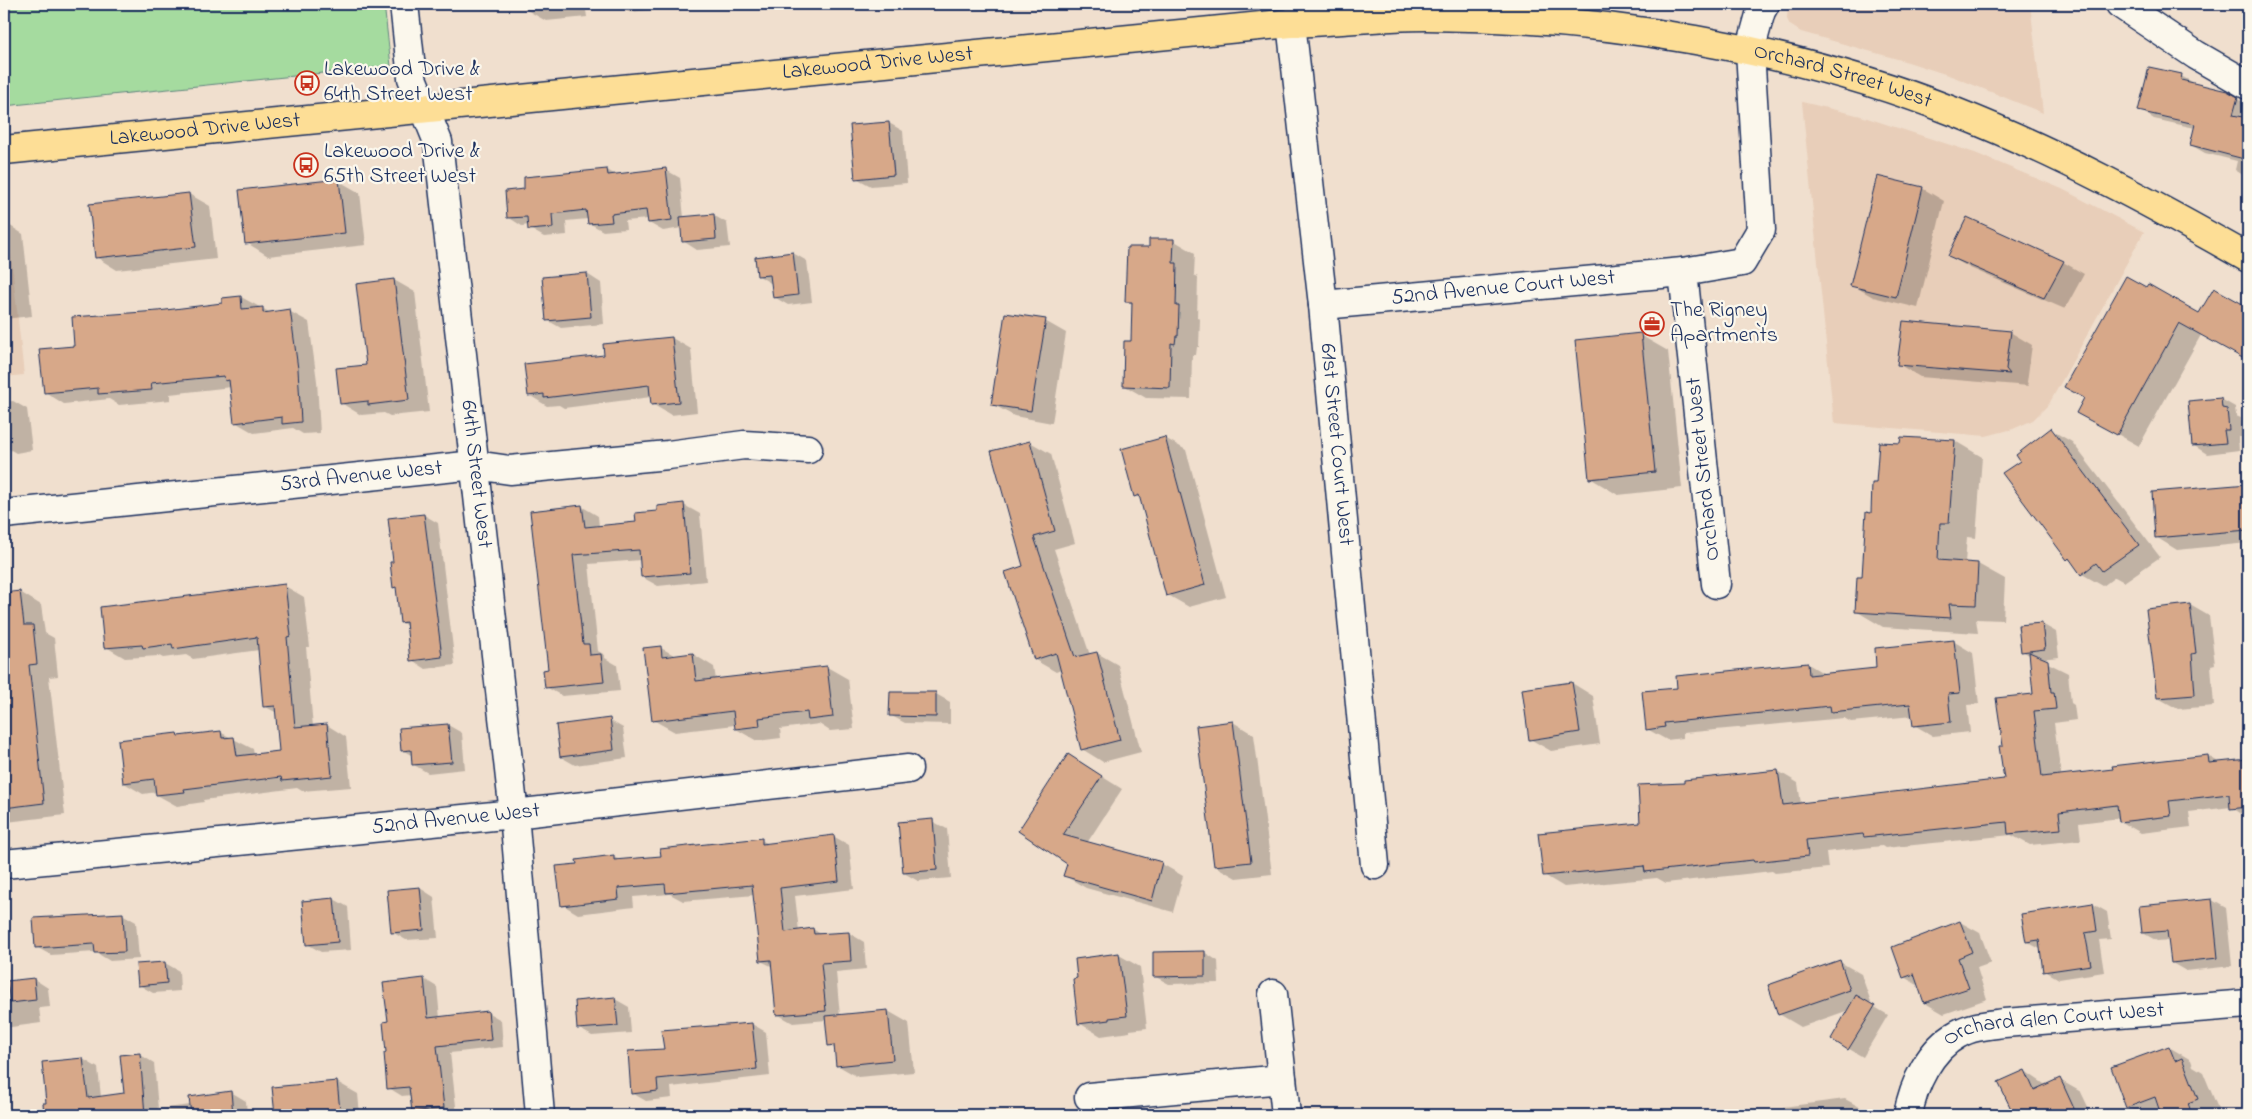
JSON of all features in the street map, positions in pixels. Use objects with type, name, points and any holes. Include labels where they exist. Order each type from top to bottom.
[{"type":"main road","name":"Lakewood Drive West","points":[[4,150],[1291,23],[1424,16],[1492,18],[1584,25],[1750,51]]},
{"type":"main road","name":"Orchard Street West","points":[[1750,51],[1871,83],[1955,112],[2095,174],[2248,258]]},
{"type":"street","name":"64th Street West","points":[[404,4],[412,78],[438,142],[514,814],[540,1115]]},
{"type":"street","points":[[1750,51],[1761,11],[1765,4]]},
{"type":"street","points":[[2120,4],[2196,55],[2248,85]]},
{"type":"street","name":"61st Street Court West","points":[[1291,23],[1323,305],[1375,865]]},
{"type":"street","name":"Orchard Street West","points":[[1716,584],[1683,272],[1742,262],[1761,230],[1750,51]]},
{"type":"street","name":"52nd Avenue Court West","points":[[1323,305],[1683,272]]},
{"type":"street","name":"53rd Avenue West","points":[[4,514],[475,466],[510,470],[744,445],[808,449]]},
{"type":"street","name":"52nd Avenue West","points":[[4,864],[514,814],[908,769]]},
{"type":"street","points":[[1273,994],[1286,1115]]},
{"type":"street","name":"Orchard Glen Court West","points":[[1908,1115],[1912,1096],[1929,1062],[1948,1040],[1968,1030],[2004,1023],[2248,1004]]},
{"type":"street","points":[[1089,1097],[1282,1079]]},
{"type":"shaded area","points":[[1788,4],[2030,4],[2043,113],[1954,77],[1801,32],[1790,25],[1787,19]]},
{"type":"shaded area","points":[[1802,102],[1861,116],[1975,153],[2062,189],[2144,232],[2049,404],[2033,420],[2013,429],[1986,436],[1834,423]]},
{"type":"shaded area","points":[[4,190],[24,375],[4,377]]},
{"type":"green space","points":[[4,4],[384,4],[391,66],[4,106]]},
{"type":"building","points":[[2149,67],[2182,74],[2181,80],[2227,91],[2238,97],[2233,115],[2248,118],[2248,160],[2190,145],[2195,124],[2138,111]]},
{"type":"building","points":[[889,122],[894,175],[855,179],[850,125]]},
{"type":"building","points":[[666,168],[672,220],[648,223],[646,210],[611,214],[612,222],[588,224],[586,210],[552,214],[553,228],[528,230],[527,217],[507,218],[505,191],[524,189],[524,177],[607,169],[608,175]]},
{"type":"building","points":[[1877,176],[1923,187],[1896,297],[1850,286]]},
{"type":"building","points":[[339,179],[345,233],[245,244],[239,190]]},
{"type":"building","points":[[189,193],[196,247],[95,258],[89,204]]},
{"type":"building","points":[[714,214],[716,239],[682,242],[680,217]]},
{"type":"building","points":[[1967,217],[2064,261],[2044,298],[1948,256]]},
{"type":"building","points":[[1149,239],[1174,239],[1173,263],[1177,263],[1176,306],[1179,306],[1178,336],[1176,336],[1175,344],[1171,343],[1170,388],[1123,386],[1124,341],[1131,341],[1132,302],[1125,302],[1127,247],[1149,247]]},
{"type":"building","points":[[793,252],[798,295],[773,298],[770,275],[757,276],[755,257]]},
{"type":"building","points":[[587,273],[591,317],[546,321],[542,277]]},
{"type":"building","points":[[2126,276],[2146,287],[2148,284],[2199,313],[2214,288],[2248,307],[2248,361],[2179,323],[2117,435],[2076,413],[2084,398],[2064,387]]},
{"type":"building","points":[[394,279],[409,400],[368,405],[368,401],[340,404],[336,368],[366,365],[356,284]]},
{"type":"building","points":[[241,296],[242,309],[263,307],[263,313],[290,309],[298,369],[301,422],[282,424],[282,417],[234,423],[229,380],[225,381],[224,376],[151,383],[152,390],[98,394],[98,388],[44,393],[39,349],[74,346],[72,317],[158,311],[222,303],[222,298]]},
{"type":"building","points":[[1005,313],[1046,319],[1031,411],[991,405]]},
{"type":"building","points":[[1903,321],[2011,331],[2006,369],[2010,374],[1897,365]]},
{"type":"building","points":[[1641,333],[1655,472],[1589,479],[1575,340]]},
{"type":"building","points":[[672,337],[679,402],[651,405],[649,385],[544,398],[544,394],[528,396],[524,364],[604,355],[603,344]]},
{"type":"building","points":[[2221,398],[2222,408],[2227,409],[2229,430],[2224,430],[2226,443],[2192,446],[2188,401]]},
{"type":"building","points":[[2051,428],[2139,545],[2102,571],[2096,563],[2081,575],[2069,558],[2067,560],[2002,473],[2020,461],[2016,455]]},
{"type":"building","points":[[1165,437],[1205,585],[1166,596],[1139,495],[1134,497],[1121,449]]},
{"type":"building","points":[[1901,437],[1955,440],[1949,523],[1940,523],[1938,560],[1978,563],[1976,605],[1949,604],[1951,618],[1855,612],[1857,577],[1862,577],[1866,512],[1871,513],[1872,483],[1876,483],[1879,442],[1900,443]]},
{"type":"building","points":[[1030,441],[1055,531],[1034,537],[1075,657],[1097,652],[1120,740],[1081,750],[1056,653],[1034,660],[1005,572],[1023,566],[991,451]]},
{"type":"building","points":[[2248,484],[2248,530],[2155,538],[2152,492]]},
{"type":"building","points":[[684,503],[690,573],[641,577],[639,550],[573,555],[583,644],[589,644],[590,655],[601,654],[604,682],[545,688],[543,670],[548,669],[530,511],[582,505],[585,527],[636,522],[635,513],[657,511],[657,506]]},
{"type":"building","points":[[424,514],[442,657],[410,661],[406,622],[400,623],[396,587],[393,588],[390,562],[393,562],[388,518]]},
{"type":"building","points":[[285,584],[291,636],[287,637],[295,727],[327,724],[332,776],[282,781],[281,777],[184,789],[185,792],[156,795],[154,779],[123,783],[118,740],[177,733],[178,736],[221,731],[222,738],[234,737],[237,756],[279,751],[275,706],[263,707],[257,637],[173,649],[172,644],[143,648],[142,645],[104,648],[100,607]]},
{"type":"building","points":[[20,591],[24,625],[33,625],[37,664],[29,665],[44,803],[4,808],[4,593]]},
{"type":"building","points":[[2190,604],[2196,653],[2192,654],[2195,695],[2157,698],[2146,609]]},
{"type":"building","points":[[2042,623],[2045,649],[2021,652],[2018,625]]},
{"type":"building","points":[[1954,640],[1960,693],[1948,694],[1951,722],[1913,726],[1910,704],[1831,712],[1830,706],[1664,723],[1665,727],[1646,730],[1642,691],[1677,688],[1676,676],[1808,663],[1809,675],[1876,668],[1875,648]]},
{"type":"building","points":[[661,646],[662,657],[693,653],[696,681],[827,666],[833,717],[808,720],[807,712],[759,718],[760,726],[735,729],[733,711],[652,721],[643,648]]},
{"type":"building","points":[[2029,652],[2048,660],[2051,692],[2054,692],[2056,709],[2034,711],[2042,777],[2113,769],[2112,766],[2208,755],[2209,763],[2248,759],[2248,807],[2230,809],[2229,794],[2169,801],[2171,816],[2119,822],[2117,805],[2059,812],[2061,829],[2008,834],[2007,822],[1864,837],[1863,834],[1806,840],[1808,856],[1645,872],[1644,866],[1543,876],[1538,833],[1640,823],[1638,785],[1684,783],[1684,780],[1778,770],[1783,805],[2004,779],[1999,746],[2003,746],[1996,698],[2033,694]]},
{"type":"building","points":[[1572,682],[1580,732],[1529,740],[1522,689]]},
{"type":"building","points":[[890,692],[936,692],[936,717],[889,716]]},
{"type":"building","points":[[610,718],[614,750],[560,757],[556,725]]},
{"type":"building","points":[[1233,721],[1251,862],[1214,866],[1196,726]]},
{"type":"building","points":[[448,724],[452,762],[412,765],[411,750],[401,751],[399,728]]},
{"type":"building","points":[[1068,754],[1102,776],[1063,835],[1162,862],[1152,901],[1063,876],[1067,864],[1018,831]]},
{"type":"building","points":[[933,819],[937,870],[903,873],[898,822]]},
{"type":"building","points":[[834,835],[839,881],[780,888],[785,932],[813,928],[814,934],[849,932],[851,961],[821,963],[826,1011],[776,1015],[771,960],[760,961],[752,885],[666,893],[665,884],[618,888],[619,899],[561,906],[556,866],[577,864],[576,860],[614,855],[614,860],[661,856],[660,849],[762,838],[762,844]]},
{"type":"building","points":[[420,887],[424,930],[391,933],[387,890]]},
{"type":"building","points":[[334,898],[338,942],[306,945],[302,901]]},
{"type":"building","points":[[2212,899],[2218,958],[2171,963],[2167,931],[2142,933],[2139,906]]},
{"type":"building","points":[[2093,903],[2097,931],[2085,933],[2091,965],[2043,972],[2039,940],[2026,942],[2021,914]]},
{"type":"building","points":[[123,913],[125,952],[95,953],[94,944],[35,948],[33,918]]},
{"type":"building","points":[[1960,921],[1972,952],[1958,958],[1969,988],[1924,1003],[1914,974],[1903,978],[1892,947]]},
{"type":"building","points":[[1205,951],[1205,976],[1153,977],[1153,952]]},
{"type":"building","points":[[1119,953],[1127,1016],[1078,1024],[1073,979],[1077,978],[1075,959]]},
{"type":"building","points":[[1840,960],[1850,990],[1778,1015],[1768,985]]},
{"type":"building","points":[[165,962],[167,983],[138,986],[136,964]]},
{"type":"building","points":[[34,978],[36,1000],[10,1003],[7,981]]},
{"type":"building","points":[[424,978],[428,1018],[488,1011],[491,1040],[437,1046],[444,1108],[412,1112],[409,1087],[387,1089],[383,1022],[388,1021],[383,983]]},
{"type":"building","points":[[1856,995],[1875,1006],[1848,1050],[1831,1039]]},
{"type":"building","points":[[615,997],[618,1026],[577,1029],[575,1001]]},
{"type":"building","points":[[888,1010],[893,1060],[836,1066],[834,1045],[828,1046],[825,1016]]},
{"type":"building","points":[[752,1023],[757,1069],[657,1079],[658,1091],[631,1094],[628,1051],[664,1049],[661,1030]]},
{"type":"building","points":[[2169,1046],[2175,1061],[2182,1058],[2198,1099],[2188,1103],[2192,1115],[2161,1115],[2155,1097],[2126,1108],[2111,1067]]},
{"type":"building","points":[[140,1053],[145,1115],[44,1115],[43,1103],[46,1103],[42,1062],[83,1058],[88,1098],[124,1093],[120,1055]]},
{"type":"building","points":[[2025,1070],[2034,1090],[2060,1078],[2077,1115],[2014,1115],[1998,1082]]},
{"type":"building","points":[[337,1081],[340,1111],[320,1113],[320,1115],[275,1115],[272,1087]]},
{"type":"building","points":[[231,1091],[233,1115],[191,1115],[189,1097]]},
{"type":"place","name":"Lakewood Drive & 64th Street West","points":[[307,83]]},
{"type":"place","name":"Lakewood Drive & 65th Street West","points":[[306,165]]},
{"type":"place","name":"The Rigney Apartments","points":[[1652,324]]}]
